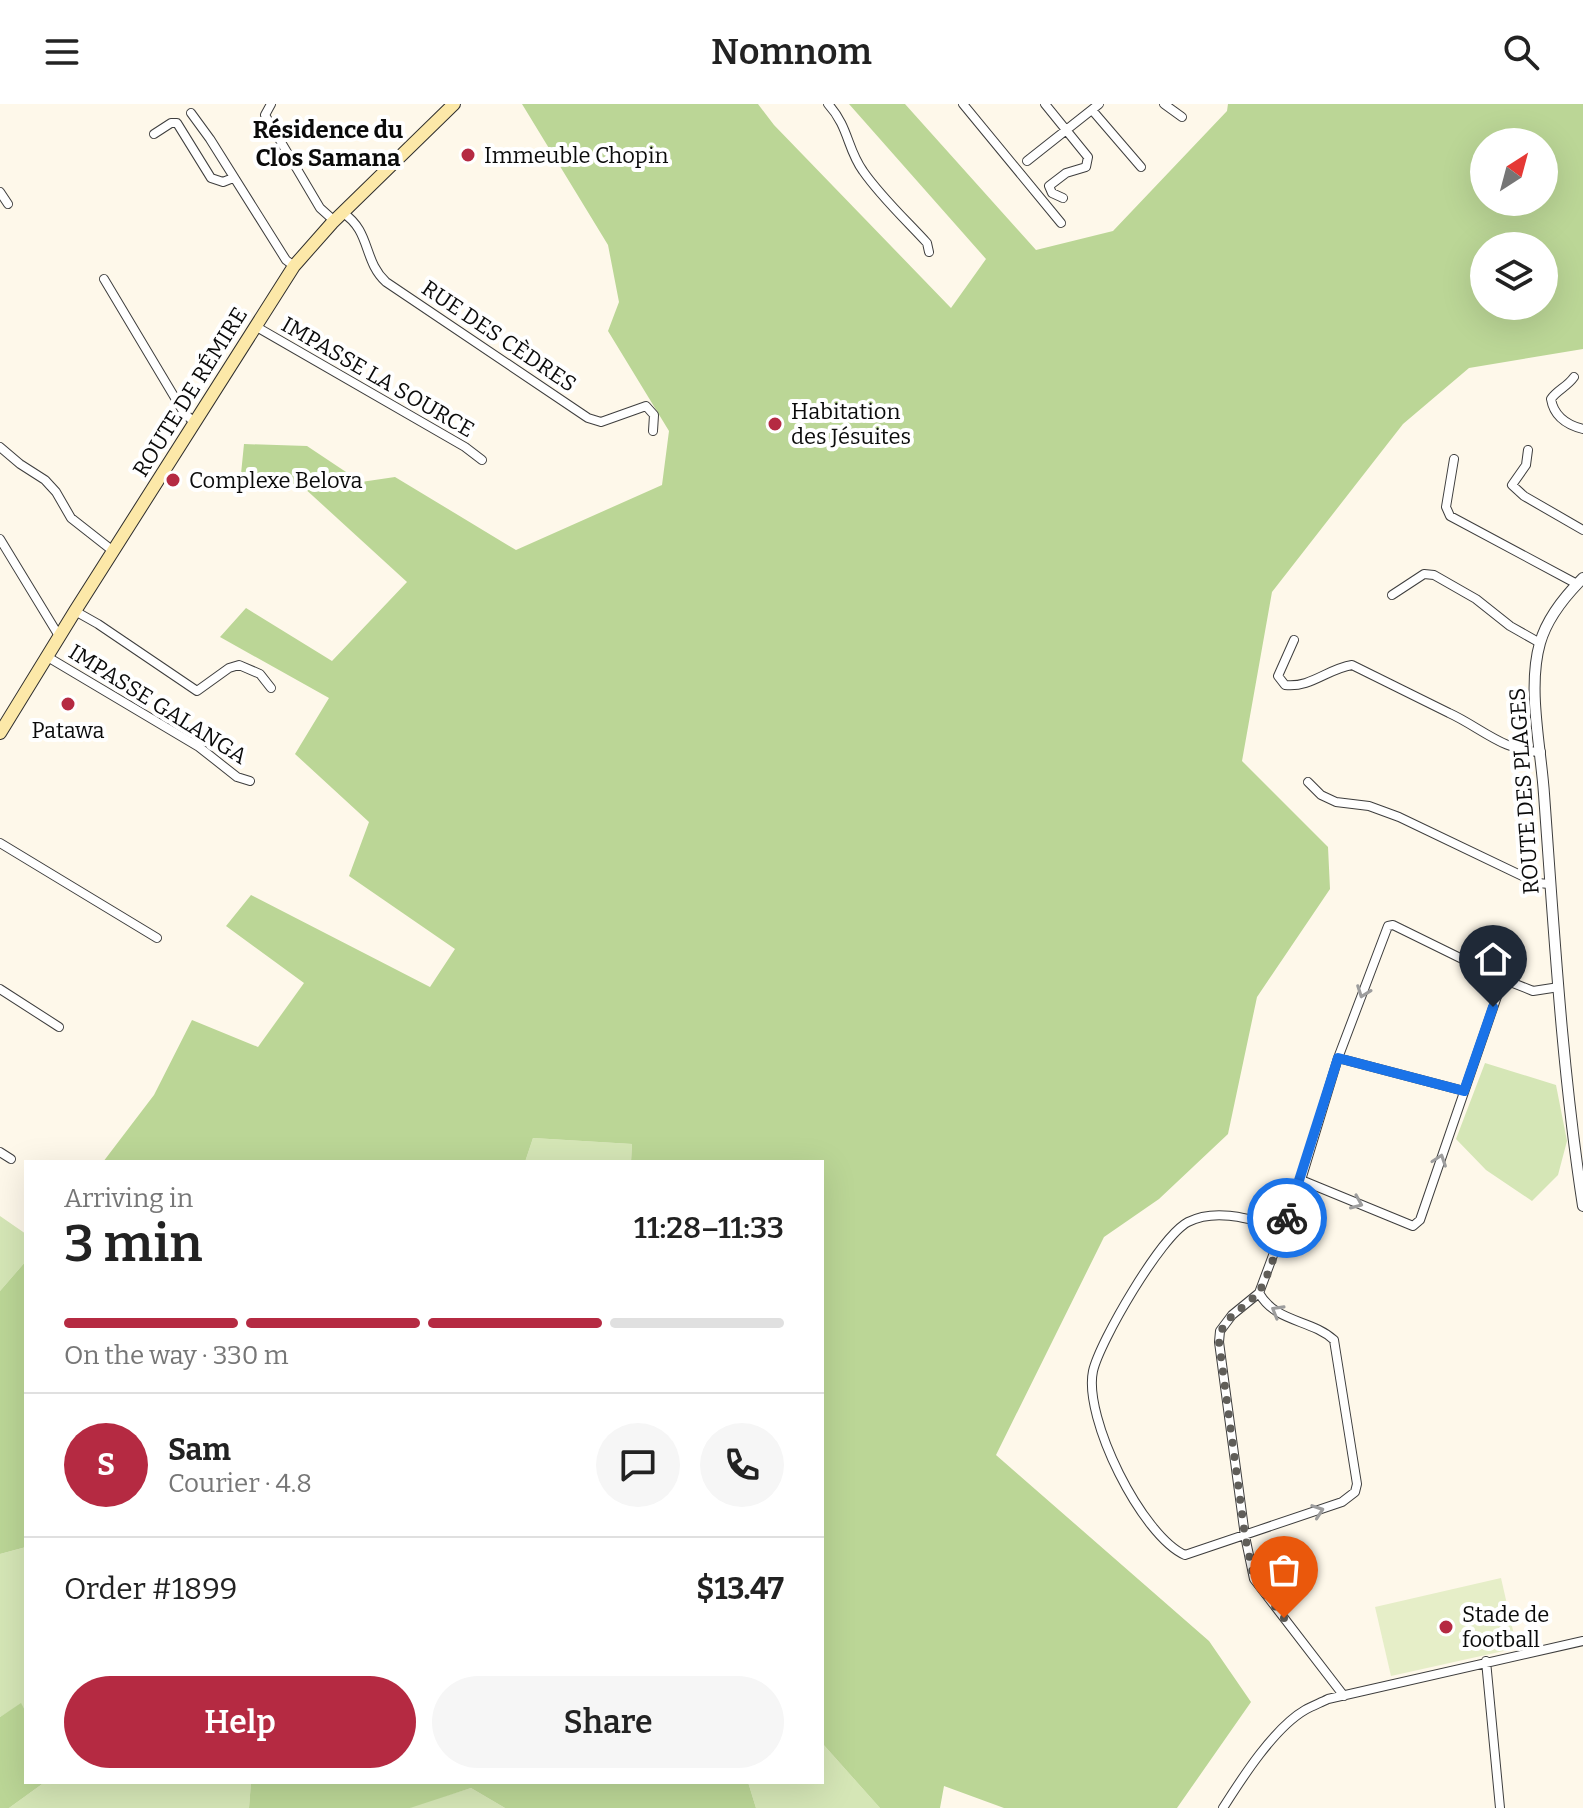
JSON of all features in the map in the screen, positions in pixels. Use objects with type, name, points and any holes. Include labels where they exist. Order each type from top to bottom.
[{"type":"main road","name":"ROUTE DE RÉMIRE","points":[[0,733],[294,266],[332,223],[454,104]]},
{"type":"street","points":[[271,104],[265,115],[332,223]]},
{"type":"street","points":[[828,104],[845,128],[855,158],[864,172],[927,243],[929,252]]},
{"type":"street","points":[[963,104],[1061,223]]},
{"type":"street","points":[[1045,104],[1088,157],[1086,167],[1056,179],[1049,186],[1052,193],[1063,198]]},
{"type":"street","points":[[1164,104],[1182,117]]},
{"type":"street","points":[[1027,161],[1095,107],[1141,167]]},
{"type":"street","points":[[191,113],[286,260],[294,266]]},
{"type":"street","points":[[154,134],[171,123],[177,123],[211,178],[223,182],[233,178]]},
{"type":"street","points":[[0,192],[8,204]]},
{"type":"street","name":"RUE DES CÈDRES","points":[[343,213],[362,232],[371,262],[386,282],[588,418],[601,422],[646,406],[654,415],[653,431]]},
{"type":"street","points":[[104,279],[184,413],[194,422]]},
{"type":"street","name":"IMPASSE LA SOURCE","points":[[255,326],[465,447],[482,460]]},
{"type":"street","points":[[1574,377],[1564,390],[1555,393],[1551,399],[1552,408],[1568,425],[1583,429]]},
{"type":"street","points":[[0,447],[45,480],[71,518],[113,551]]},
{"type":"street","points":[[1528,450],[1526,465],[1512,485],[1524,496],[1583,530]]},
{"type":"street","points":[[1454,459],[1446,507],[1450,516],[1580,581]]},
{"type":"street","points":[[0,539],[59,636]]},
{"type":"street","points":[[1392,595],[1424,574],[1434,575],[1476,599],[1510,626],[1540,643]]},
{"type":"street","name":"ROUTE DES PLAGES","points":[[1580,581],[1547,624],[1540,643],[1535,690],[1559,987],[1583,1206]]},
{"type":"street","points":[[75,611],[197,691],[229,668],[239,665],[260,674],[271,688]]},
{"type":"street","points":[[1294,640],[1279,669],[1278,676],[1285,685],[1299,686],[1352,665],[1450,713],[1488,737],[1523,752],[1541,752]]},
{"type":"street","name":"IMPASSE GALANGA","points":[[46,659],[51,659],[186,739],[237,777],[250,781]]},
{"type":"street","points":[[1308,782],[1321,795],[1336,802],[1369,806],[1399,817],[1537,883],[1550,884]]},
{"type":"street","points":[[0,843],[157,938]]},
{"type":"street","points":[[1344,1696],[1254,1579],[1245,1536],[1220,1331],[1232,1315],[1259,1293],[1301,1180],[1338,1058],[1388,926],[1393,925],[1533,991],[1559,987]]},
{"type":"street","points":[[1301,1180],[1413,1226],[1420,1220],[1503,979]]},
{"type":"street","points":[[0,989],[59,1027]]},
{"type":"street","points":[[1338,1058],[1464,1091]]},
{"type":"street","points":[[0,1152],[11,1159]]},
{"type":"street","points":[[1259,1293],[1270,1310],[1326,1333],[1334,1340],[1357,1484],[1355,1492],[1342,1502],[1185,1555],[1176,1551],[1161,1536],[1141,1510],[1106,1447],[1094,1409],[1093,1371],[1134,1286],[1177,1230],[1189,1221],[1224,1214],[1283,1228]]},
{"type":"street","points":[[1223,1808],[1265,1749],[1291,1720],[1306,1709],[1344,1696],[1486,1661],[1583,1641]]},
{"type":"street","points":[[1486,1661],[1500,1808]]},
{"type":"green space","points":[[522,104],[758,104],[774,125],[951,308],[986,259],[849,104],[905,104],[1036,250],[1113,231],[1227,111],[1228,104],[1583,104],[1583,349],[1469,368],[1403,424],[1272,592],[1242,761],[1328,847],[1330,889],[1257,997],[1228,1134],[1159,1199],[1104,1237],[996,1455],[1209,1641],[1251,1702],[1177,1808],[1004,1808],[944,1786],[940,1808],[880,1808],[824,1745],[824,1160],[631,1160],[632,1144],[533,1138],[526,1160],[105,1160],[154,1095],[192,1020],[258,1047],[304,983],[226,926],[251,895],[430,987],[455,949],[349,876],[369,822],[295,754],[329,698],[220,637],[246,608],[332,661],[407,582],[302,486],[241,474],[244,444],[307,446],[361,482],[395,477],[516,550],[662,485],[669,431],[608,331],[619,302],[608,245]]},
{"type":"green space","points":[[1485,1063],[1556,1085],[1567,1141],[1558,1175],[1532,1201],[1486,1170],[1456,1139]]},
{"type":"green space","points":[[533,1138],[632,1144],[631,1160],[526,1160]]},
{"type":"green space","points":[[0,1216],[24,1233],[24,1263],[0,1291]]},
{"type":"green space","points":[[24,1263],[24,1548],[0,1554],[0,1291]]},
{"type":"green space","points":[[24,1548],[24,1709],[21,1704],[0,1717],[0,1554]]},
{"type":"green space","name":"Stade de football","points":[[1501,1578],[1517,1648],[1391,1676],[1375,1607]]},
{"type":"green space","points":[[21,1703],[24,1708],[24,1784],[42,1784],[9,1808],[0,1808],[0,1717]]},
{"type":"green space","points":[[824,1745],[880,1808],[756,1808],[749,1784],[824,1784]]},
{"type":"green space","points":[[42,1784],[251,1784],[249,1808],[9,1808]]},
{"type":"green space","points":[[251,1784],[749,1784],[756,1808],[505,1808],[471,1788],[410,1808],[249,1808]]},
{"type":"green space","points":[[471,1788],[505,1808],[410,1808],[412,1806]]},
{"type":"way so far","points":[[1284,1618],[1254,1579],[1245,1536],[1219,1342],[1220,1331],[1232,1315],[1259,1293],[1287,1218]]},
{"type":"place","name":"Immeuble Chopin","points":[[468,155]]},
{"type":"place","name":"Habitation des Jésuites","points":[[775,424]]},
{"type":"place","name":"Complexe Belova","points":[[173,480]]},
{"type":"place","name":"Patawa","points":[[68,704]]},
{"type":"place","name":"Stade de football","points":[[1446,1627]]},
{"type":"district","name":"Résidence du Clos Samana","points":[[328,144]]},
{"type":"route","points":[[1287,1218],[1338,1058],[1464,1091],[1493,1007]]}]
